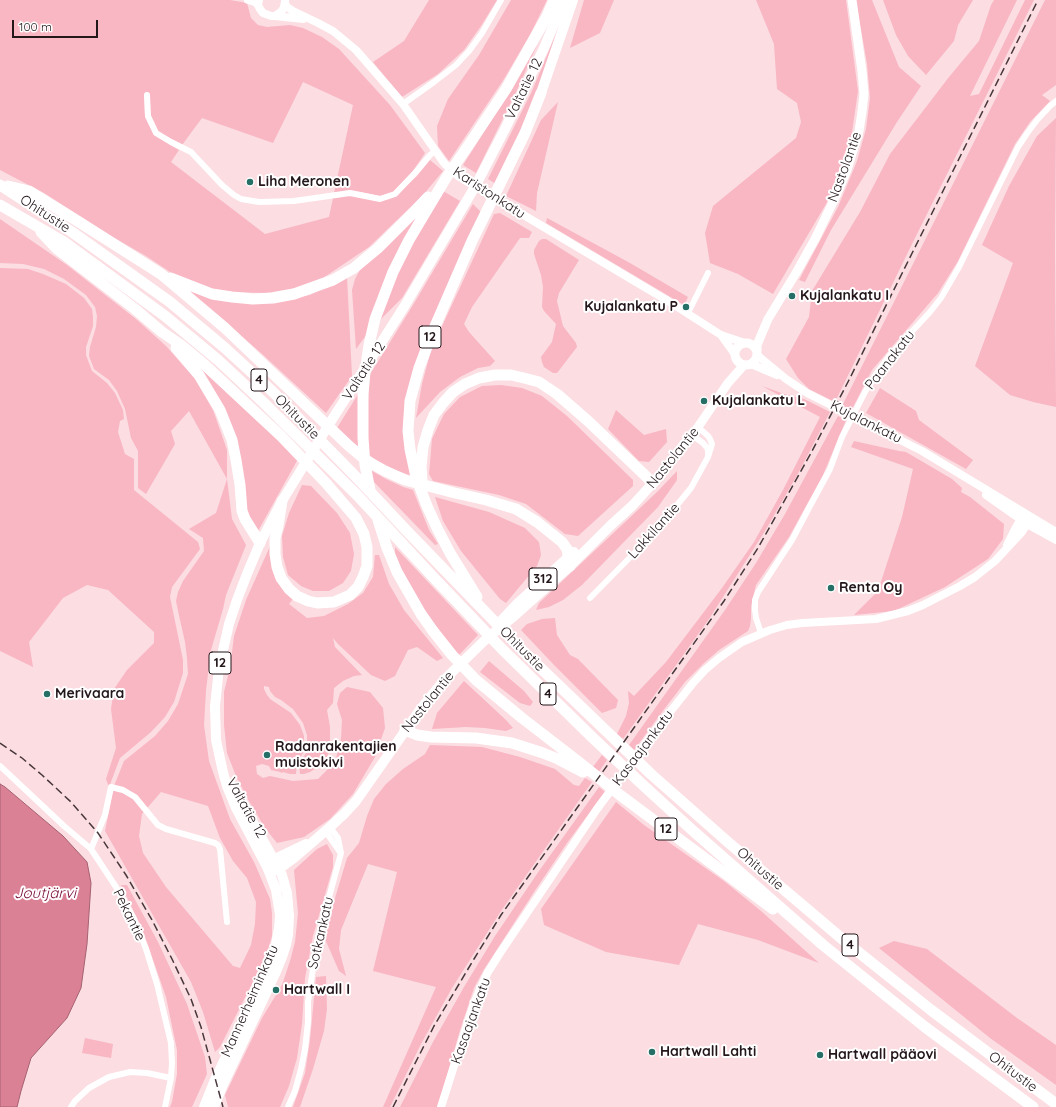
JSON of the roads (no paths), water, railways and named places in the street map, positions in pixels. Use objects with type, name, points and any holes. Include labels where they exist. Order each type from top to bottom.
[{"type":"highway","points":[[554,0],[547,16],[506,89],[446,178],[408,240],[393,272],[376,319],[369,345],[363,394],[363,438],[365,464],[374,508],[387,548],[397,572],[421,614],[433,632],[476,680],[577,765]]},
{"type":"highway","name":"12","points":[[417,466],[408,431],[410,401],[415,379],[425,349],[460,267],[525,133],[541,92]]},
{"type":"highway","points":[[161,274],[212,294],[253,299],[273,298],[294,294],[313,288],[333,280],[354,268],[378,248],[446,178]]},
{"type":"highway","points":[[0,184],[29,191],[161,274],[225,328],[349,446],[367,461],[405,480],[516,509],[538,522],[562,542],[567,550],[569,561]]},
{"type":"highway","name":"Ohitustie","points":[[0,184],[72,232],[170,302],[225,348],[273,392],[362,482],[511,639],[652,775],[847,943],[931,1010],[1056,1104]]},
{"type":"highway","name":"Ohitustie","points":[[0,205],[64,242],[164,316],[218,360],[264,403],[357,495],[502,649],[644,786],[823,945],[925,1026],[1033,1107]]},
{"type":"highway","points":[[36,226],[57,249],[205,365],[281,436],[326,483],[356,518],[364,534],[367,547],[367,557],[364,577],[358,587],[350,595],[344,599],[334,602],[316,603],[297,596],[289,589],[281,578],[277,567],[275,554],[275,538],[282,501]]},
{"type":"highway","points":[[162,332],[199,375],[220,410],[232,440],[240,485],[242,511],[245,520],[260,543]]},
{"type":"highway","points":[[487,613],[437,528],[427,506],[422,477],[417,466],[434,415],[453,392],[465,384],[479,378],[495,375],[511,375],[539,382],[557,394],[583,416],[653,483]]},
{"type":"highway","points":[[405,730],[418,735],[431,737],[476,738],[512,743],[577,765]]},
{"type":"highway","name":"12","points":[[577,765],[631,803],[823,945]]},
{"type":"main road","name":"Valtatie 12","points":[[274,866],[259,850],[236,808],[225,779],[219,756],[214,706],[219,668],[229,624],[260,543],[282,501],[298,473],[404,308],[485,169],[544,48],[564,0]]},
{"type":"main road","name":"12","points":[[541,92],[573,0]]},
{"type":"main road","name":"Nastolantie","points":[[757,353],[757,345],[768,320],[815,239],[835,198],[847,170],[859,131],[864,94],[852,0]]},
{"type":"main road","name":"Nastolantie","points":[[746,343],[768,320]]},
{"type":"main road","points":[[746,343],[752,345],[757,353],[755,360],[748,365],[740,364],[735,356],[737,347],[746,343]]},
{"type":"main road","name":"Nastolantie","points":[[728,383],[735,356]]},
{"type":"main road","name":"Nastolantie","points":[[274,866],[286,853],[315,840],[328,830],[356,801],[405,730],[446,678],[484,641],[513,617],[569,561],[632,506],[692,435],[728,383],[748,365]]},
{"type":"main road","name":"Valtatie 12","points":[[219,756],[274,866]]},
{"type":"main road","name":"Mannerheiminkatu","points":[[208,1105],[229,1050],[275,950],[278,938],[280,915],[274,866]]},
{"type":"main road","name":"Mannerheiminkatu","points":[[208,1105],[233,1063],[275,974],[286,945],[289,925],[285,883],[274,866]]},
{"type":"street","points":[[248,0],[259,2],[263,13],[271,16],[287,16],[310,20]]},
{"type":"street","points":[[402,104],[456,66],[482,33],[501,0]]},
{"type":"street","points":[[275,16],[282,11],[285,1]]},
{"type":"street","points":[[285,1],[290,9],[310,20]]},
{"type":"street","name":"Karistonkatu","points":[[310,20],[333,31],[356,50],[402,104],[444,162],[463,180],[721,334],[746,343]]},
{"type":"street","points":[[147,95],[148,116],[156,133],[191,152],[222,185],[241,199],[258,202],[294,201],[350,193],[380,199],[395,194],[435,150]]},
{"type":"street","name":"Paanakatu","points":[[761,633],[755,610],[755,600],[758,592],[762,583],[792,540],[814,500],[833,462],[842,437],[865,392],[890,355],[941,298],[959,267],[1018,147],[1037,120],[1056,101]]},
{"type":"street","points":[[688,313],[708,274]]},
{"type":"street","name":"Karistonkatu","points":[[721,334],[735,356]]},
{"type":"street","name":"Kujalankatu","points":[[757,353],[786,379],[807,393],[922,451],[947,466],[1025,520]]},
{"type":"street","name":"Kujalankatu","points":[[748,365],[786,379]]},
{"type":"street","name":"Lakkilantie","points":[[590,598],[654,533],[691,488],[708,457],[712,444],[708,436],[698,427]]},
{"type":"street","points":[[692,435],[703,443],[708,449],[708,457]]},
{"type":"street","points":[[1025,520],[1056,532]]},
{"type":"street","points":[[1025,520],[1056,540]]},
{"type":"street","name":"Kasaajankatu","points":[[441,1107],[465,1030],[488,972],[518,924],[597,809],[692,683],[719,658],[742,642],[761,633],[787,625],[802,623],[889,617],[923,605],[975,577],[993,563],[1005,548],[1016,527],[1025,520]]},
{"type":"street","name":"Pekantie","points":[[0,766],[64,826],[91,849],[116,887],[134,919],[146,949],[157,984],[171,1044],[171,1078],[165,1107]]},
{"type":"street","points":[[91,849],[105,815],[111,788],[123,790],[135,797],[158,825],[166,829],[218,845],[220,849],[227,922]]},
{"type":"street","name":"Sotkankatu","points":[[288,1107],[297,1083],[304,1049],[308,1022],[308,1002],[317,942],[341,853],[328,830]]},
{"type":"street","points":[[71,1107],[75,1101],[89,1088],[109,1077],[130,1072],[147,1073],[171,1078]]},
{"type":"water","name":"Joutjärvi","points":[[0,784],[63,836],[87,862],[91,883],[87,944],[81,988],[67,1018],[31,1058],[17,1107],[0,1107]]},
{"type":"railway","points":[[393,1107],[434,1026],[501,915],[724,601],[758,548],[811,453],[849,380],[1038,0]]},
{"type":"railway","points":[[0,743],[22,758],[71,802],[98,833],[126,875],[152,920],[191,999],[201,1027],[223,1107]]},
{"type":"place","name":"Liha Meronen","points":[[250,182]]},
{"type":"place","name":"Kujalankatu I","points":[[792,296]]},
{"type":"place","name":"Kujalankatu P","points":[[686,307]]},
{"type":"place","name":"Kujalankatu L","points":[[704,401]]},
{"type":"place","name":"Renta Oy","points":[[831,588]]},
{"type":"place","name":"Merivaara","points":[[47,694]]},
{"type":"place","name":"Radanrakentajien muistokivi","points":[[267,755]]},
{"type":"place","name":"Hartwall I","points":[[276,990]]},
{"type":"place","name":"Hartwall Lahti","points":[[652,1052]]},
{"type":"place","name":"Hartwall pääovi","points":[[820,1055]]}]
